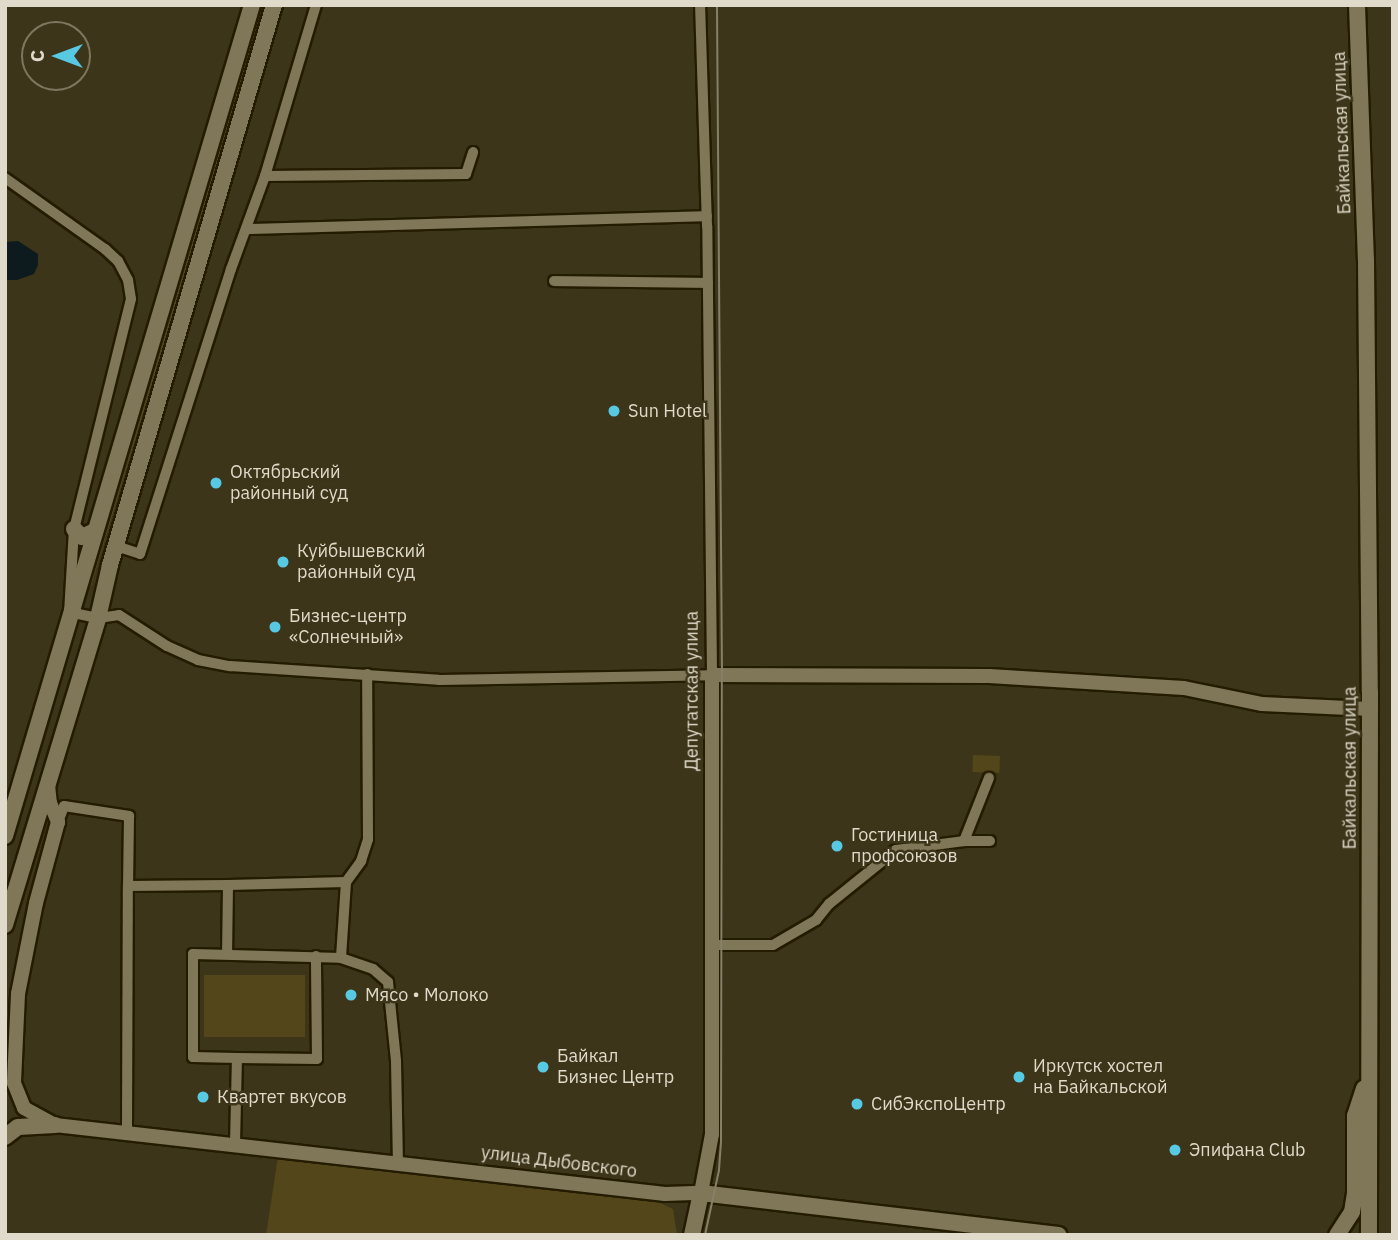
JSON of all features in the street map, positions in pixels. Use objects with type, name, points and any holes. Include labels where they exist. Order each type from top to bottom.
[{"type":"main road","points":[[5,836],[69,612],[96,531],[252,5]]},
{"type":"main road","points":[[5,925],[98,618],[116,546],[274,5]]},
{"type":"main road","name":"Байкальская улица","points":[[1357,5],[1367,302],[1370,709],[1369,1235]]},
{"type":"main road","points":[[74,529],[82,537],[96,531]]},
{"type":"main road","points":[[1337,1235],[1352,1212],[1355,1194],[1354,1116],[1368,1076]]},
{"type":"main road","points":[[5,1137],[18,1127],[55,1125]]},
{"type":"main road","name":"Депутатская улица","points":[[692,1235],[701,1193]]},
{"type":"main road","name":"улица Дыбовского","points":[[701,1193],[1059,1235]]},
{"type":"street","points":[[116,546],[140,554],[247,229],[317,5]]},
{"type":"street","name":"Депутатская улица","points":[[700,5],[708,283],[713,945],[712,1134],[701,1193]]},
{"type":"street","points":[[264,176],[466,174],[473,152]]},
{"type":"street","points":[[5,178],[118,261],[128,280],[131,299],[127,325],[74,529],[69,612],[98,618],[119,615],[167,646],[198,660],[230,666],[439,680],[712,675],[1027,678],[1184,688],[1262,704],[1370,709]]},
{"type":"street","points":[[247,229],[707,216]]},
{"type":"street","points":[[554,281],[708,283]]},
{"type":"street","points":[[341,958],[346,882],[361,861],[368,839],[367,674]]},
{"type":"street","points":[[964,841],[989,778]]},
{"type":"street","points":[[48,785],[50,803],[58,822]]},
{"type":"street","points":[[55,1125],[24,1108],[14,1083],[18,994],[36,903],[64,806],[129,816],[127,1132]]},
{"type":"street","points":[[713,945],[773,945],[816,920],[829,904],[896,850],[964,841],[990,841]]},
{"type":"street","points":[[128,886],[346,882]]},
{"type":"street","points":[[227,954],[228,885]]},
{"type":"street","points":[[316,957],[317,1059],[193,1058],[193,954],[227,954],[316,957],[341,958],[373,969],[388,982],[396,1061],[398,1164]]},
{"type":"street","points":[[235,1144],[237,1058]]},
{"type":"street","name":"улица Дыбовского","points":[[55,1125],[666,1194],[701,1193]]},
{"type":"shaded area","points":[[259,5],[266,5],[91,586],[87,585]]},
{"type":"shaded area","points":[[18,241],[38,254],[38,265],[34,274],[17,280],[5,280],[5,242]]},
{"type":"shaded area","points":[[973,755],[1000,756],[999,773],[972,772]]},
{"type":"shaded area","points":[[204,975],[305,975],[305,1037],[204,1037]]},
{"type":"shaded area","points":[[278,1157],[656,1201],[673,1209],[677,1235],[266,1235]]},
{"type":"tram line","points":[[705,1235],[719,1170],[721,1141],[722,675],[717,5]]},
{"type":"place","name":"Sun Hotel","points":[[614,411]]},
{"type":"place","name":"Октябрьский районный суд","points":[[216,483]]},
{"type":"place","name":"Куйбышевский районный суд","points":[[283,562]]},
{"type":"place","name":"Бизнес-центр «Солнечный»","points":[[275,627]]},
{"type":"place","name":"Гостиница профсоюзов","points":[[837,846]]},
{"type":"place","name":"Мясо • Молоко","points":[[351,995]]},
{"type":"place","name":"Байкал Бизнес Центр","points":[[543,1067]]},
{"type":"place","name":"Иркутск хостел на Байкальской","points":[[1019,1077]]},
{"type":"place","name":"Квартет вкусов","points":[[203,1097]]},
{"type":"place","name":"СибЭкспоЦентр","points":[[857,1104]]},
{"type":"place","name":"Эпифана Club","points":[[1175,1150]]}]
